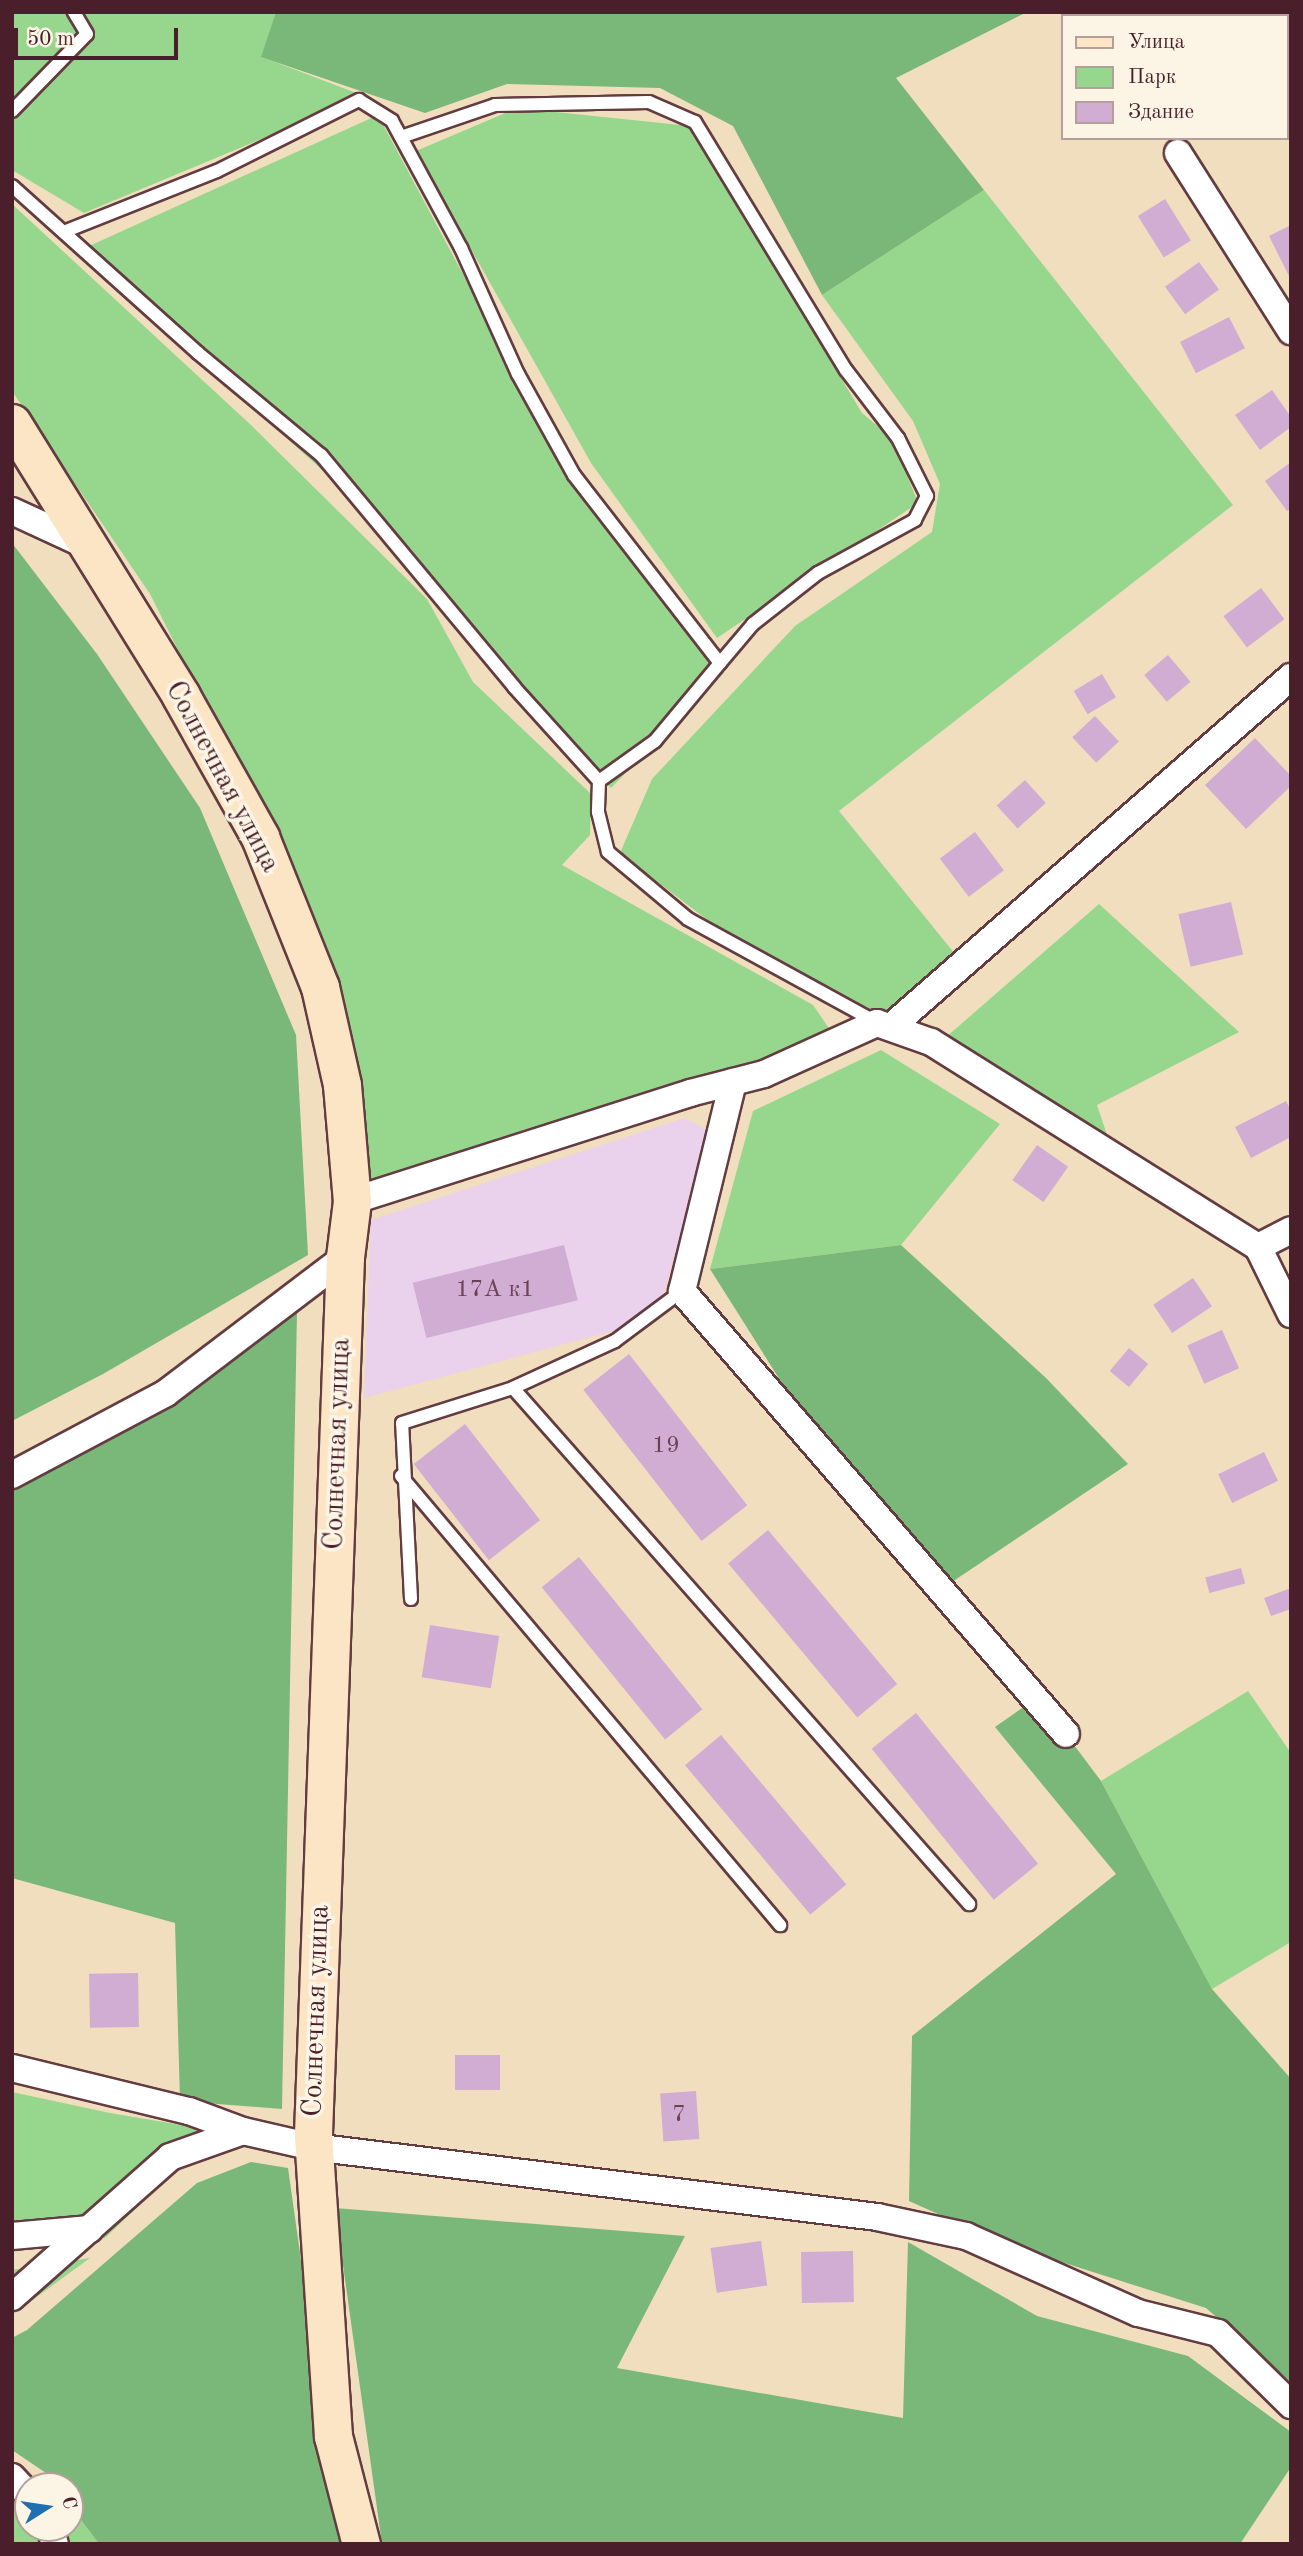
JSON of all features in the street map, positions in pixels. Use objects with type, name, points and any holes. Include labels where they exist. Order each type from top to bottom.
[{"type":"street","points":[[1178,153],[1291,331]]},
{"type":"street","name":"Солнечная улица","points":[[12,423],[181,696],[270,862],[320,987],[342,1085],[352,1202],[345,1257],[313,2147],[333,2436],[361,2544]]},
{"type":"street","points":[[12,511],[90,547]]},
{"type":"street","points":[[352,1202],[764,1074],[885,1024],[1291,677]]},
{"type":"street","points":[[885,1024],[931,1042],[1258,1247],[1291,1314]]},
{"type":"street","points":[[733,1082],[682,1291],[1066,1734]]},
{"type":"street","points":[[1258,1247],[1291,1230]]},
{"type":"street","points":[[12,1475],[166,1393],[345,1257]]},
{"type":"street","points":[[12,2068],[189,2111],[243,2131],[313,2147],[877,2217],[967,2236],[1138,2313],[1218,2333],[1291,2405]]},
{"type":"street","points":[[12,2297],[170,2157],[243,2131]]},
{"type":"street","points":[[12,2236],[90,2230]]},
{"type":"lane","points":[[12,111],[87,34],[74,12]]},
{"type":"lane","points":[[66,231],[217,171],[359,100],[392,121],[461,247],[518,374],[574,475],[720,663]]},
{"type":"lane","points":[[401,137],[495,105],[649,102],[695,121],[846,370],[898,438],[927,496],[915,520],[818,573],[753,624],[655,741],[599,781]]},
{"type":"lane","points":[[12,186],[66,231],[198,353],[321,455],[514,687],[599,781],[600,829],[608,852],[688,919],[885,1024]]},
{"type":"lane","points":[[411,1599],[401,1476],[401,1423],[513,1388],[615,1341],[682,1291]]},
{"type":"lane","points":[[513,1388],[969,1904]]},
{"type":"lane","points":[[401,1476],[780,1925]]},
{"type":"shaded area","points":[[685,1118],[709,1131],[657,1319],[364,1398],[371,1220]]},
{"type":"green space","points":[[12,12],[276,12],[262,57],[364,96],[84,213],[12,170]]},
{"type":"green space","points":[[276,12],[1027,12],[896,78],[984,190],[822,295],[733,126],[660,88],[507,84],[425,113],[261,57]]},
{"type":"green space","points":[[517,108],[690,126],[862,413],[893,439],[918,503],[717,638],[591,463],[416,151]]},
{"type":"green space","points":[[378,115],[568,471],[724,673],[611,788],[491,667],[412,550],[126,295],[87,247]]},
{"type":"green space","points":[[984,190],[1233,505],[839,811],[964,965],[896,1023],[710,922],[620,853],[652,779],[795,626],[932,532],[940,484],[913,421],[822,295]]},
{"type":"green space","points":[[12,204],[252,426],[427,599],[473,682],[591,794],[590,835],[562,865],[813,1005],[831,1031],[731,1077],[370,1186],[354,1043],[277,848],[150,594],[12,391]]},
{"type":"green space","points":[[12,543],[97,654],[200,808],[296,1035],[308,1255],[103,1374],[12,1421]]},
{"type":"green space","points":[[1099,904],[1239,1032],[1097,1105],[1109,1141],[937,1045]]},
{"type":"green space","points":[[881,1050],[1000,1124],[901,1245],[710,1269],[753,1111]]},
{"type":"green space","points":[[901,1245],[1046,1378],[1128,1464],[952,1582],[821,1445],[710,1269]]},
{"type":"green space","points":[[297,1312],[282,2109],[180,2101],[175,1923],[12,1878],[12,1470]]},
{"type":"green space","points":[[1248,1691],[1291,1753],[1291,1942],[1212,1989],[1101,1781]]},
{"type":"green space","points":[[1038,1697],[1101,1781],[1212,1989],[1291,2079],[1291,2382],[1206,2308],[1005,2244],[909,2201],[912,2036],[1116,1874],[995,1727]]},
{"type":"green space","points":[[12,2092],[110,2113],[257,2138],[193,2154],[105,2238],[12,2252]]},
{"type":"green space","points":[[251,2162],[288,2168],[341,2544],[99,2544],[84,2524],[84,2472],[45,2472],[12,2450],[12,2338],[27,2330],[197,2183]]},
{"type":"green space","points":[[335,2208],[685,2236],[617,2368],[903,2418],[908,2242],[1037,2316],[1188,2356],[1291,2432],[1291,2467],[1240,2544],[382,2544]]},
{"type":"green space","points":[[90,2258],[12,2315],[12,2270]]},
{"type":"green space","points":[[12,2488],[14,2542],[48,2544],[12,2544]]},
{"type":"green space","points":[[84,2524],[99,2544],[71,2544],[84,2542]]},
{"type":"building","points":[[1165,199],[1191,241],[1164,258],[1138,216]]},
{"type":"building","points":[[1291,225],[1291,280],[1269,236]]},
{"type":"building","points":[[1199,262],[1219,290],[1185,314],[1165,287]]},
{"type":"building","points":[[1229,317],[1245,348],[1196,373],[1180,342]]},
{"type":"building","points":[[1272,390],[1291,417],[1291,427],[1260,450],[1235,415]]},
{"type":"building","points":[[1291,462],[1291,509],[1287,511],[1265,481]]},
{"type":"building","points":[[1261,588],[1284,619],[1247,647],[1223,616]]},
{"type":"building","points":[[1168,655],[1190,682],[1167,702],[1144,675]]},
{"type":"building","points":[[1102,674],[1116,697],[1088,714],[1074,691]]},
{"type":"building","points":[[1095,716],[1119,742],[1096,763],[1072,737]]},
{"type":"building","points":[[1255,738],[1291,776],[1291,786],[1246,829],[1205,785]]},
{"type":"building","points":[[1025,780],[1046,803],[1018,828],[997,805]]},
{"type":"building","points":[[975,832],[1004,870],[969,897],[940,858]]},
{"type":"building","points":[[1231,902],[1243,955],[1191,967],[1178,914]]},
{"type":"building","points":[[1286,1101],[1291,1111],[1291,1137],[1251,1158],[1235,1127]]},
{"type":"building","points":[[1037,1145],[1068,1167],[1043,1202],[1012,1180]]},
{"type":"building","points":[[564,1245],[578,1300],[426,1338],[413,1283]]},
{"type":"building","points":[[1193,1278],[1212,1306],[1172,1333],[1153,1305]]},
{"type":"building","points":[[1222,1330],[1239,1368],[1204,1384],[1187,1345]]},
{"type":"building","points":[[1129,1348],[1148,1364],[1129,1387],[1110,1371]]},
{"type":"building","points":[[629,1354],[747,1505],[702,1541],[583,1390]]},
{"type":"building","points":[[465,1424],[540,1520],[489,1560],[414,1464]]},
{"type":"building","points":[[1264,1452],[1278,1481],[1232,1503],[1218,1474]]},
{"type":"building","points":[[768,1530],[897,1684],[857,1717],[728,1563]]},
{"type":"building","points":[[579,1557],[702,1709],[665,1740],[542,1587]]},
{"type":"building","points":[[1241,1568],[1245,1583],[1209,1593],[1205,1578]]},
{"type":"building","points":[[1291,1588],[1291,1609],[1271,1616],[1264,1598]]},
{"type":"building","points":[[430,1625],[499,1636],[491,1688],[422,1677]]},
{"type":"building","points":[[916,1713],[1038,1864],[994,1900],[872,1749]]},
{"type":"building","points":[[721,1735],[846,1884],[810,1915],[685,1765]]},
{"type":"building","points":[[138,1973],[139,2027],[90,2028],[89,1974]]},
{"type":"building","points":[[455,2055],[500,2055],[500,2090],[455,2090]]},
{"type":"building","points":[[696,2091],[699,2139],[663,2141],[660,2094]]},
{"type":"building","points":[[761,2241],[767,2286],[717,2293],[710,2248]]},
{"type":"building","points":[[853,2251],[854,2302],[802,2303],[801,2252]]}]
